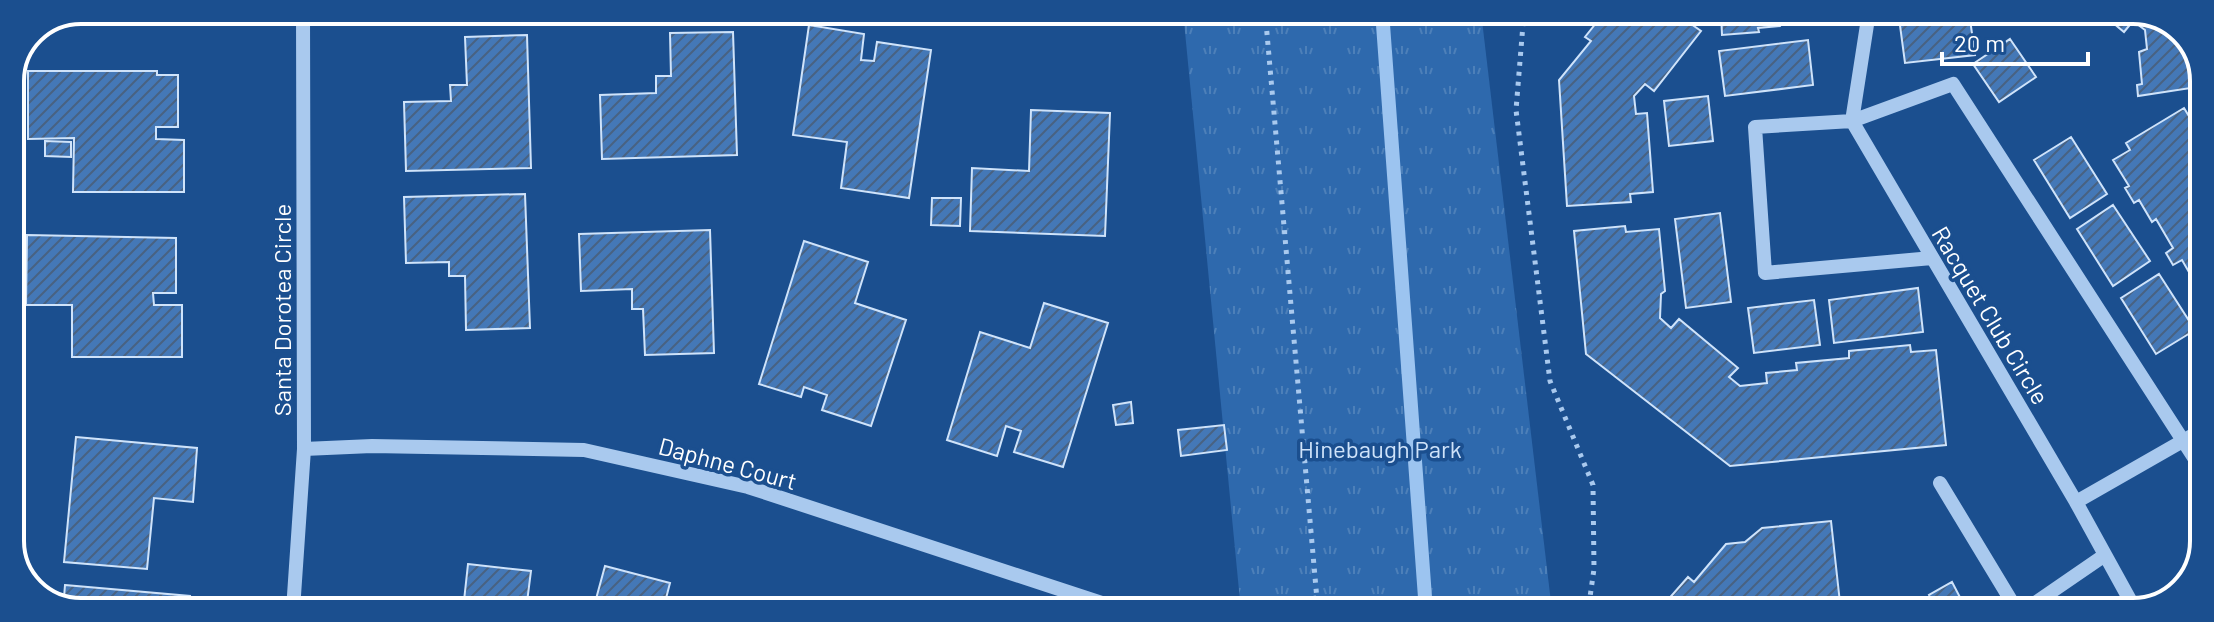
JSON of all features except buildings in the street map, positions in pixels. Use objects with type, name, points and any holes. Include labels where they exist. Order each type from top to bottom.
[{"type":"street","name":"Santa Dorotea Circle","points":[[294,598],[304,449],[303,24]]},
{"type":"street","points":[[1852,121],[1867,24]]},
{"type":"street","points":[[1932,258],[1765,273],[1755,127],[1852,121],[1953,84],[2190,453]]},
{"type":"street","name":"Racquet Club Circle","points":[[1852,121],[2076,502],[2129,598]]},
{"type":"street","points":[[2076,502],[2190,437]]},
{"type":"street","name":"Daphne Court","points":[[304,449],[372,446],[584,450],[748,487],[1086,598]]},
{"type":"street","points":[[1940,483],[2011,598]]},
{"type":"street","points":[[2041,598],[2105,555]]},
{"type":"path","points":[[1266,24],[1316,598]]},
{"type":"path","points":[[1523,24],[1516,110],[1550,381],[1593,485],[1594,569],[1590,598]]},
{"type":"green space","name":"Hinebaugh Park","points":[[1184,24],[1482,24],[1550,598],[1240,598]]},
{"type":"waterway","points":[[1383,24],[1425,598]]}]
